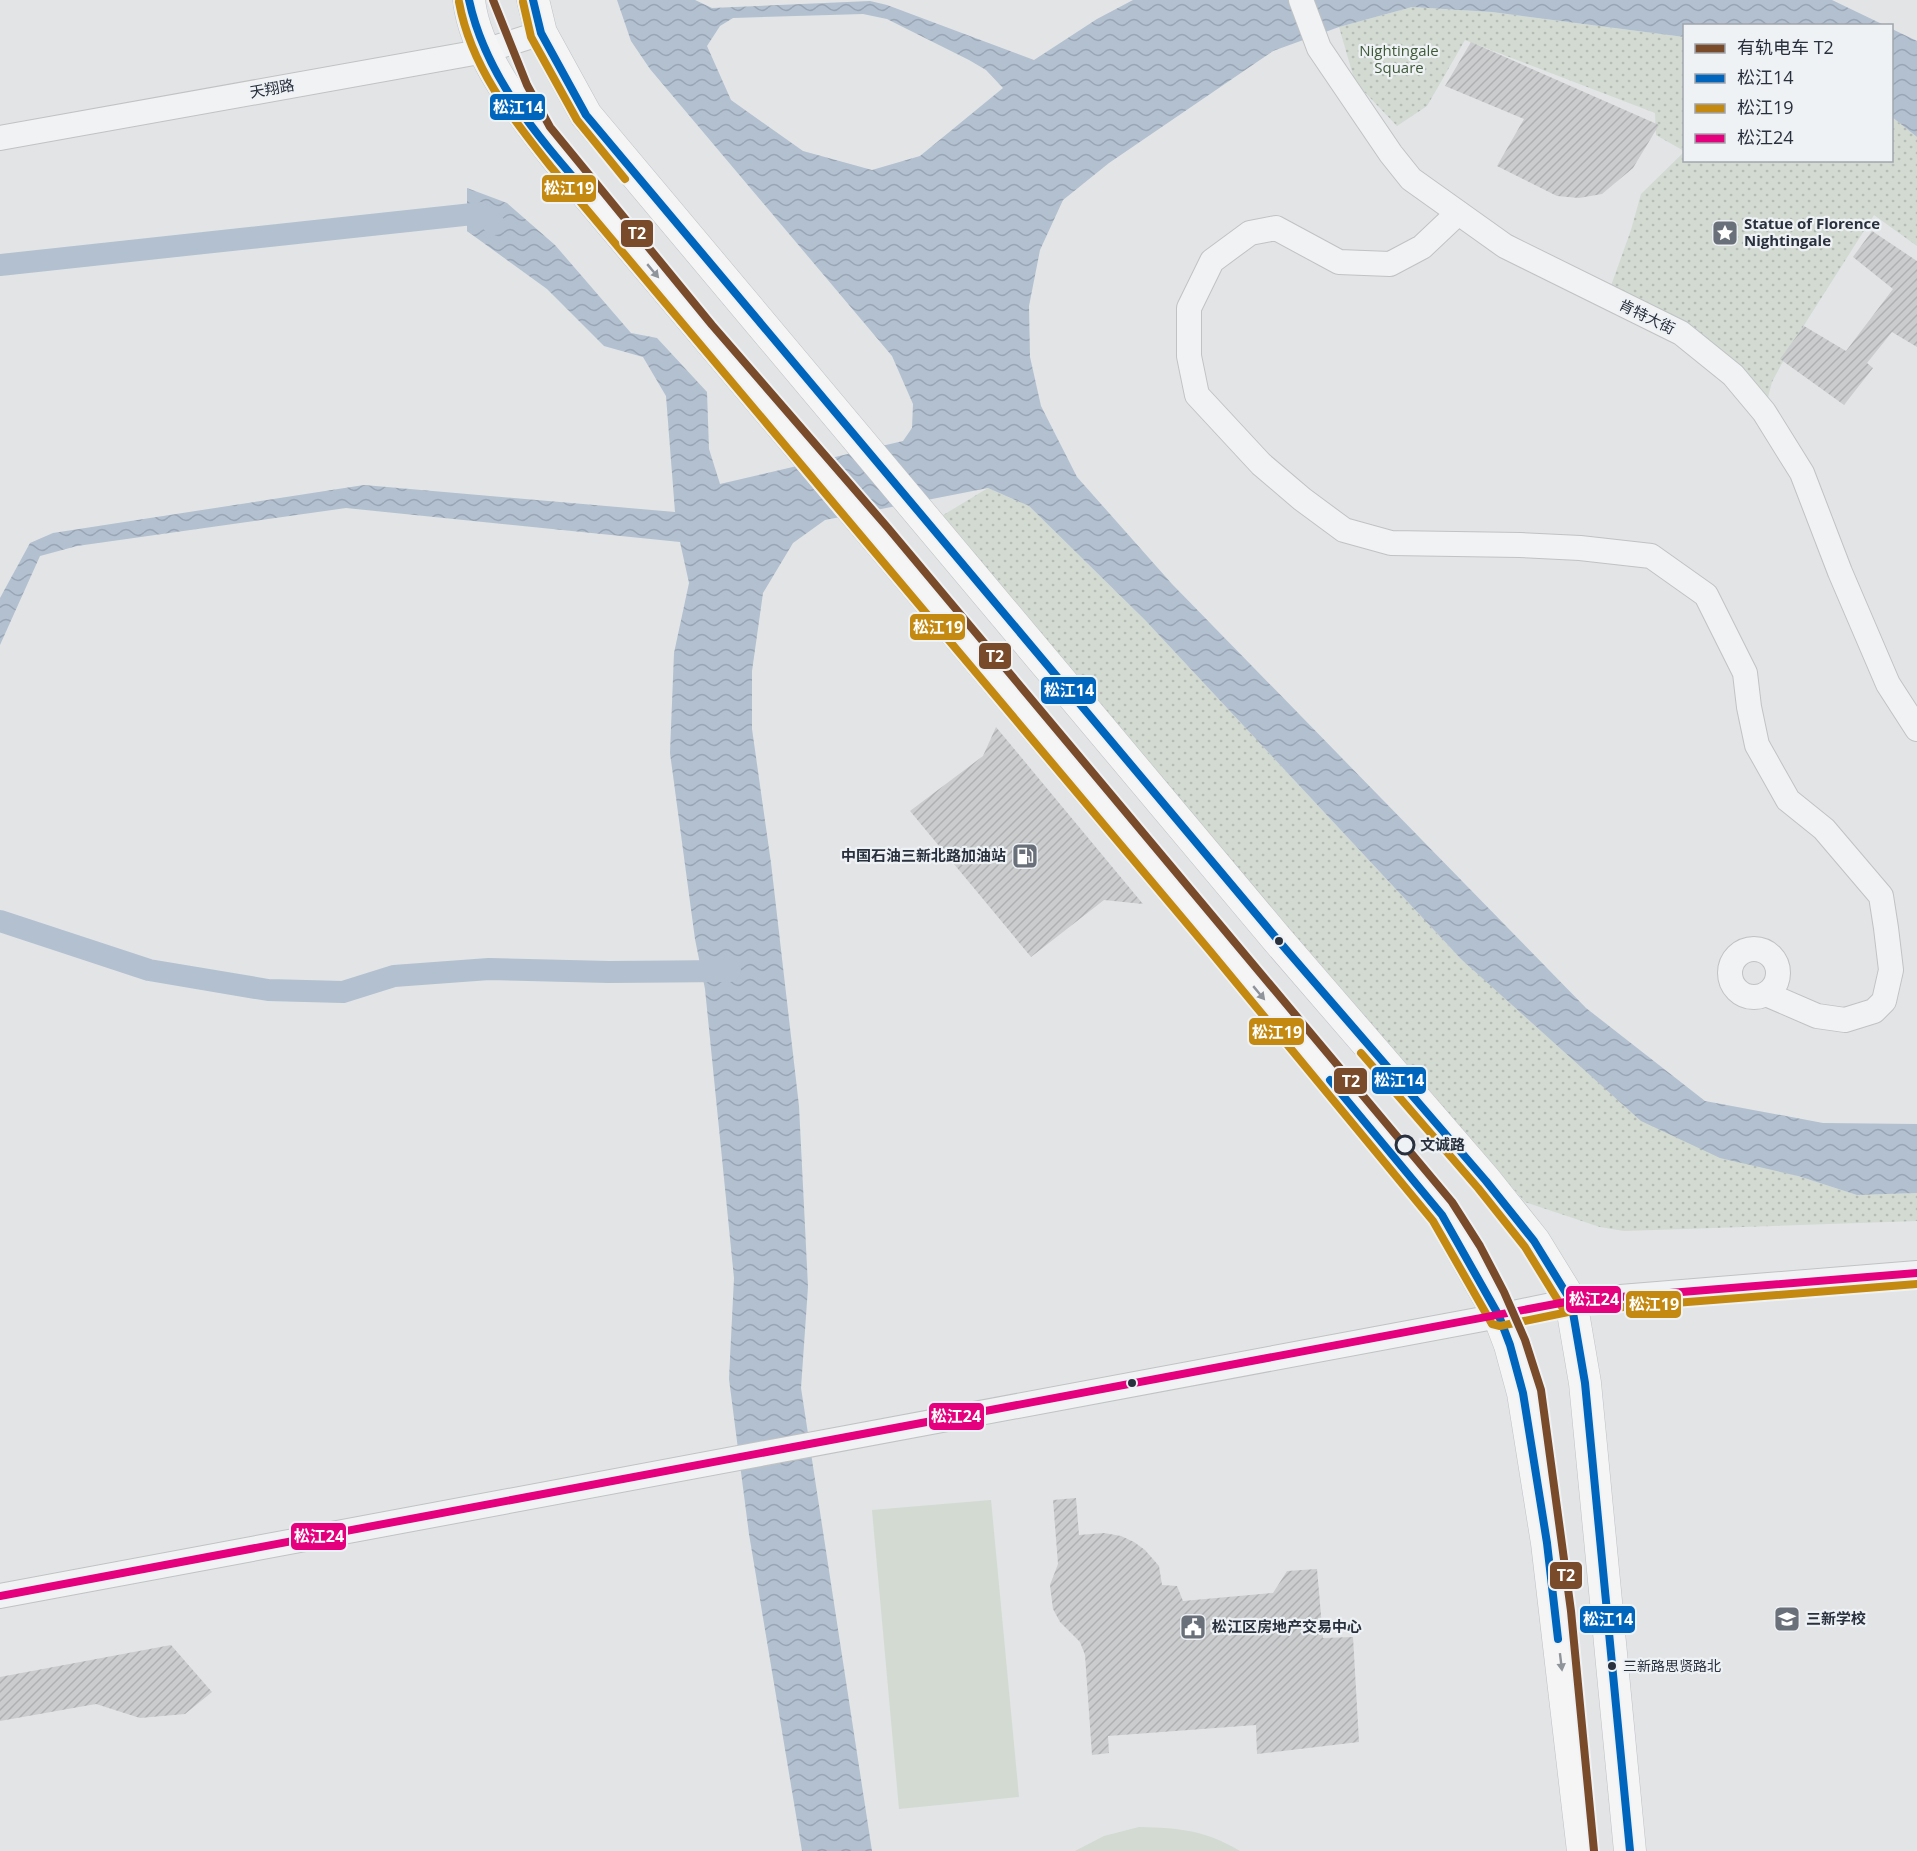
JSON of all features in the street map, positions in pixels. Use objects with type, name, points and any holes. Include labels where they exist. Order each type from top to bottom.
[{"type":"main road","points":[[469,0],[485,51],[508,93],[559,161],[1442,1215],[1499,1317],[1510,1345],[1523,1393],[1545,1531],[1583,1851]]},
{"type":"main road","points":[[533,0],[541,33],[586,115],[1277,939],[1486,1181],[1534,1241],[1570,1301],[1585,1383],[1630,1851]]},
{"type":"street","name":"肯特大街","points":[[1301,0],[1319,48],[1411,179],[1505,246],[1681,333],[1733,375],[1764,412],[1802,473],[1840,572],[1888,684],[1917,729]]},
{"type":"street","name":"天翔路","points":[[0,138],[485,51],[541,33]]},
{"type":"street","points":[[1458,213],[1422,248],[1390,264],[1339,262],[1276,228],[1250,233],[1212,261],[1189,308],[1189,356],[1197,395],[1260,464],[1344,530],[1391,543],[1520,545],[1580,548],[1651,556],[1707,595],[1745,673],[1757,745],[1788,800],[1824,829],[1881,896],[1886,928],[1891,970],[1884,1001],[1874,1011],[1845,1020],[1817,1016],[1766,994]]},
{"type":"street","points":[[0,1596],[1499,1317],[1570,1301],[1917,1274]]},
{"type":"green space","name":"Nightingale Square","points":[[1412,7],[1492,12],[1683,37],[1683,150],[1656,135],[1655,113],[1465,40],[1427,106],[1397,126],[1355,82],[1339,27]]},
{"type":"green space","points":[[1893,118],[1917,137],[1917,246],[1874,215],[1781,365],[1772,382],[1764,412],[1733,375],[1607,297],[1641,194],[1683,153],[1683,162],[1893,162]]},
{"type":"green space","points":[[988,488],[1029,506],[1145,620],[1461,959],[1798,1176],[1857,1195],[1917,1193],[1917,1221],[1624,1231],[1600,1227],[1525,1202],[935,520]]},
{"type":"green space","points":[[991,1500],[1019,1797],[899,1809],[872,1510]]},
{"type":"green space","points":[[1139,1827],[1167,1828],[1203,1834],[1240,1851],[1075,1851],[1104,1836]]},
{"type":"water","points":[[617,0],[695,0],[712,8],[870,1],[887,5],[1034,60],[1097,19],[1133,0],[1832,0],[1882,24],[1683,24],[1683,37],[1492,12],[1412,7],[1339,27],[1273,51],[1109,163],[1063,200],[1040,250],[1029,306],[1030,357],[1041,406],[1077,477],[1172,584],[1586,1008],[1705,1101],[1823,1123],[1917,1124],[1917,1193],[1857,1195],[1798,1176],[1720,1158],[1641,1121],[1461,959],[1145,620],[1029,506],[988,488],[825,520],[793,543],[763,593],[752,671],[752,729],[771,863],[799,1106],[808,1287],[801,1388],[872,1851],[802,1851],[749,1534],[729,1379],[734,1278],[705,989],[695,939],[670,753],[674,653],[689,583],[680,542],[346,508],[77,546],[40,556],[0,645],[0,598],[30,543],[53,533],[364,485],[675,512],[666,396],[643,357],[604,346],[547,289],[467,231],[467,188],[507,203],[555,245],[631,333],[657,338],[707,392],[709,449],[720,484],[903,441],[912,428],[913,404],[892,356],[650,69],[631,41]],"holes":[[[863,14],[887,19],[986,70],[1003,88],[920,156],[872,170],[803,151],[731,100],[707,46],[720,26],[733,18]]]},
{"type":"water","points":[[1893,29],[1917,41],[1917,137],[1893,118]]},
{"type":"building","points":[[1471,42],[1659,125],[1633,168],[1602,194],[1579,198],[1557,196],[1497,166],[1524,119],[1445,86]]},
{"type":"building","points":[[1872,231],[1917,261],[1917,347],[1892,332],[1867,363],[1873,368],[1844,405],[1780,359],[1804,326],[1846,351],[1893,289],[1853,257]]},
{"type":"building","name":"中国石油三新北路加油站","points":[[996,727],[1143,904],[1104,900],[1031,957],[910,811],[983,756]]},
{"type":"building","name":"松江区房地产交易中心","points":[[1076,1498],[1079,1535],[1104,1533],[1121,1536],[1134,1542],[1145,1550],[1159,1566],[1162,1585],[1177,1586],[1183,1601],[1273,1593],[1287,1571],[1317,1569],[1323,1638],[1353,1637],[1359,1742],[1257,1754],[1256,1725],[1108,1736],[1109,1753],[1092,1755],[1085,1655],[1080,1642],[1060,1622],[1053,1609],[1050,1585],[1058,1564],[1053,1500]]},
{"type":"building","points":[[171,1645],[212,1692],[185,1714],[140,1718],[96,1704],[0,1721],[0,1677]]},
{"type":"waterway","points":[[0,265],[482,213],[494,224]]},
{"type":"waterway","points":[[0,921],[149,970],[268,990],[343,992],[394,976],[489,969],[609,972],[730,971]]},
{"type":"tram line","name":"T2","points":[[493,0],[527,85],[550,127],[712,325],[888,528],[1452,1202],[1480,1246],[1525,1340],[1541,1390],[1571,1611],[1594,1851]]},
{"type":"transit line","name":"松江14","points":[[469,0],[477,29],[502,82],[535,131],[592,199]]},
{"type":"transit line","name":"松江14","points":[[533,0],[541,33],[586,115],[1277,939],[1486,1181],[1534,1241],[1571,1301],[1585,1383],[1630,1851]]},
{"type":"transit line","name":"松江19","points":[[459,2],[465,26],[483,70],[507,110],[536,148],[1210,951],[1433,1221],[1492,1324],[1500,1326],[1573,1311],[1917,1284]]},
{"type":"transit line","name":"松江19","points":[[523,2],[531,37],[577,120],[625,179]]},
{"type":"transit line","name":"松江19","points":[[1361,1053],[1478,1188],[1525,1247],[1562,1307]]},
{"type":"transit line","name":"松江14","points":[[1330,1080],[1442,1215],[1499,1316],[1510,1345],[1523,1393],[1547,1543],[1558,1639]]},
{"type":"transit line","name":"松江24","points":[[0,1596],[1571,1301],[1917,1273]]},
{"type":"place","name":"Statue of Florence Nightingale","points":[[1725,233]]},
{"type":"place","name":"中国石油三新北路加油站","points":[[1025,856]]},
{"type":"place","name":"文诚路","points":[[1405,1145]]},
{"type":"place","name":"三新学校","points":[[1787,1619]]},
{"type":"place","name":"松江区房地产交易中心","points":[[1193,1627]]},
{"type":"place","name":"三新路思贤路北","points":[[1612,1666]]}]
